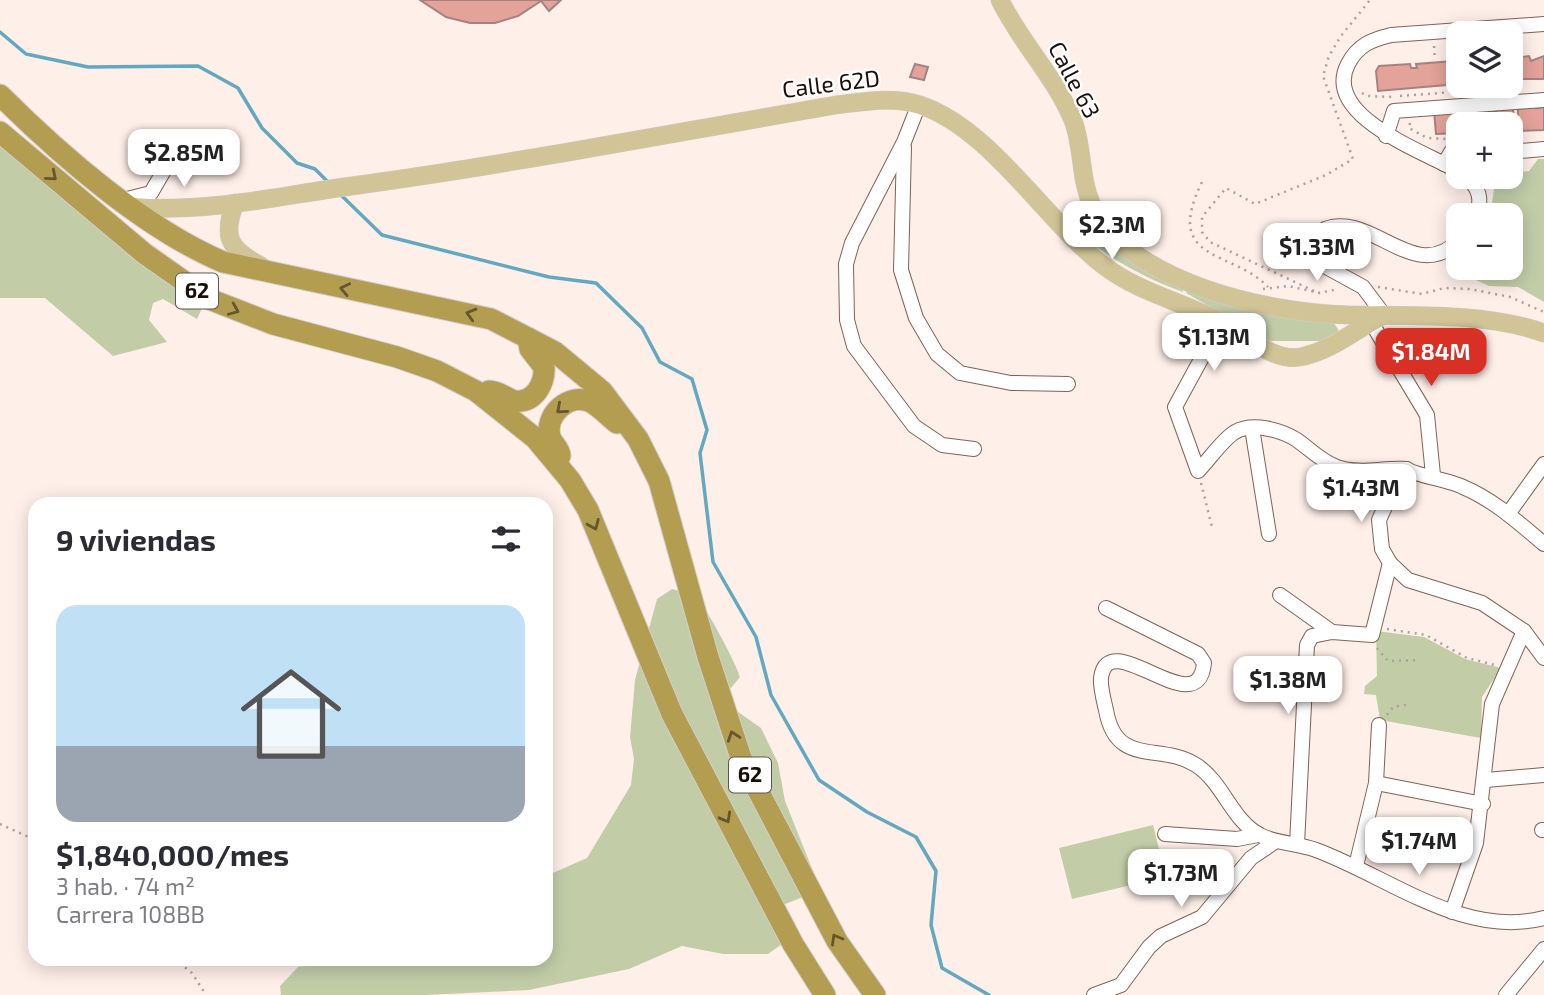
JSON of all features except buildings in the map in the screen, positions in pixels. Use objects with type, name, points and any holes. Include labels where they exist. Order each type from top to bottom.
[{"type":"highway","name":"62","points":[[0,95],[58,148],[128,204],[194,250],[223,262],[412,303],[452,308],[491,319],[528,336],[580,370],[619,411],[638,439],[668,506],[708,657],[741,758],[837,941],[875,995]]},
{"type":"highway","name":"62","points":[[0,132],[145,254],[209,299],[273,324],[397,357],[437,371],[476,391],[526,430],[560,467],[588,510],[678,726],[793,944],[825,995]]},
{"type":"highway","points":[[476,391],[496,391],[515,401],[527,399],[536,393],[542,384],[544,367],[530,349],[528,336]]},
{"type":"highway","points":[[560,467],[561,452],[550,437],[551,418],[564,403],[573,400],[590,402],[638,439]]},
{"type":"main road","name":"Calle 63","points":[[1000,0],[1074,123],[1091,203],[1103,222],[1125,247],[1186,281],[1237,299],[1295,311],[1378,318],[1484,322],[1544,333]]},
{"type":"main road","name":"Calle 62D","points":[[128,204],[177,209],[241,202],[420,177],[836,105],[874,101],[919,104],[963,129],[1013,174],[1079,244],[1112,272],[1150,292],[1226,324],[1270,352],[1298,358],[1327,350],[1378,318]]},
{"type":"main road","points":[[241,202],[227,231],[232,246],[243,257],[276,274]]},
{"type":"street","points":[[1446,166],[1386,136],[1347,97],[1343,79],[1357,49],[1372,39],[1391,35],[1544,24]]},
{"type":"street","points":[[1386,136],[1394,111],[1544,100]]},
{"type":"street","points":[[919,104],[904,142],[852,243],[846,264],[847,320],[854,346],[914,426],[942,445],[974,449]]},
{"type":"street","points":[[904,142],[901,270],[916,317],[937,354],[960,373],[1012,383],[1068,384]]},
{"type":"street","points":[[1523,151],[1544,149]]},
{"type":"street","points":[[128,204],[151,193],[170,160]]},
{"type":"street","points":[[1433,475],[1427,415],[1363,287],[1321,264],[1320,245],[1325,229],[1335,225],[1356,230],[1425,256],[1446,250]]},
{"type":"street","points":[[1226,324],[1218,337],[1211,341],[1175,407],[1198,471],[1235,432],[1252,428],[1276,430],[1297,440],[1320,460],[1341,468],[1367,471],[1407,468],[1413,474]]},
{"type":"street","points":[[1252,428],[1269,534]]},
{"type":"street","points":[[1508,514],[1544,464]]},
{"type":"street","points":[[1544,544],[1508,514],[1464,487],[1433,475],[1413,474],[1393,489],[1379,520],[1382,549],[1391,563],[1408,580],[1482,603],[1524,631],[1544,658]]},
{"type":"street","points":[[1297,844],[1307,645],[1312,636],[1332,632],[1372,632],[1391,563]]},
{"type":"street","points":[[1280,595],[1332,632]]},
{"type":"street","points":[[1106,608],[1198,654],[1204,663],[1203,677],[1196,684],[1186,686],[1131,664],[1117,661],[1106,667],[1101,678],[1109,726],[1121,743],[1136,750],[1197,765],[1223,790],[1241,818],[1258,835],[1297,844],[1356,866],[1452,912],[1521,924],[1544,918]]},
{"type":"street","points":[[1452,912],[1471,864],[1483,804],[1492,704],[1524,631]]},
{"type":"street","points":[[1356,866],[1376,783],[1379,725]]},
{"type":"street","points":[[1486,780],[1544,775]]},
{"type":"street","points":[[1376,783],[1483,804]]},
{"type":"street","points":[[1165,834],[1237,839],[1258,835]]},
{"type":"street","points":[[1094,995],[1121,985],[1149,947],[1161,936],[1202,917],[1251,858],[1276,841]]},
{"type":"street","points":[[1506,995],[1544,949]]},
{"type":"path","points":[[1320,293],[1210,242],[1202,232],[1202,217],[1226,188],[1255,204],[1314,180],[1353,159],[1323,76],[1329,56],[1341,36],[1370,0]]},
{"type":"path","points":[[1360,92],[1367,96],[1392,97],[1446,93]]},
{"type":"path","points":[[1422,121],[1410,121],[1409,128],[1427,138],[1446,142]]},
{"type":"path","points":[[1202,183],[1191,209],[1191,233],[1197,243],[1213,256],[1262,280],[1268,287]]},
{"type":"path","points":[[1254,289],[1288,286],[1320,293],[1363,287],[1422,295],[1444,288],[1470,289],[1510,297],[1544,312]]},
{"type":"path","points":[[1198,471],[1212,527]]},
{"type":"path","points":[[1420,660],[1384,659],[1372,632],[1426,635],[1467,658],[1508,667]]},
{"type":"path","points":[[1379,725],[1393,707],[1411,705]]},
{"type":"path","points":[[0,824],[28,837]]},
{"type":"path","points":[[183,966],[192,973],[206,995]]},
{"type":"green space","points":[[0,139],[204,304],[197,319],[163,299],[153,303],[149,320],[167,342],[113,356],[45,298],[0,298]]},
{"type":"green space","points":[[1538,159],[1544,159],[1544,302],[1518,287],[1489,286],[1476,280],[1523,280],[1523,203],[1492,203],[1494,189],[1523,189],[1523,172],[1529,171]]},
{"type":"green space","points":[[1096,231],[1130,260],[1181,286],[1183,292],[1133,270],[1087,240]]},
{"type":"green space","points":[[1191,288],[1334,323],[1339,331],[1321,341],[1270,341],[1186,293]]},
{"type":"green space","points":[[672,589],[692,594],[699,600],[727,648],[740,677],[721,700],[761,728],[778,763],[785,801],[815,876],[808,895],[778,907],[795,935],[768,954],[723,954],[682,946],[629,969],[529,990],[425,995],[281,995],[280,986],[298,967],[305,966],[553,966],[553,873],[587,858],[631,785],[634,759],[630,737],[635,680],[657,599]]},
{"type":"green space","points":[[1376,631],[1424,637],[1465,659],[1501,668],[1482,697],[1481,738],[1380,720],[1376,695],[1364,694],[1365,686],[1377,676]]},
{"type":"green space","points":[[1153,825],[1166,877],[1072,899],[1059,848]]},
{"type":"waterway","points":[[0,32],[26,54],[88,67],[198,66],[238,88],[262,128],[297,163],[315,169],[328,182]]},
{"type":"waterway","points":[[341,195],[382,235],[549,277],[596,283],[642,328],[660,362],[692,379],[707,430],[700,453],[713,562],[756,637],[771,695],[819,780],[867,812],[916,837],[936,871],[931,925],[942,968],[989,995]]}]
